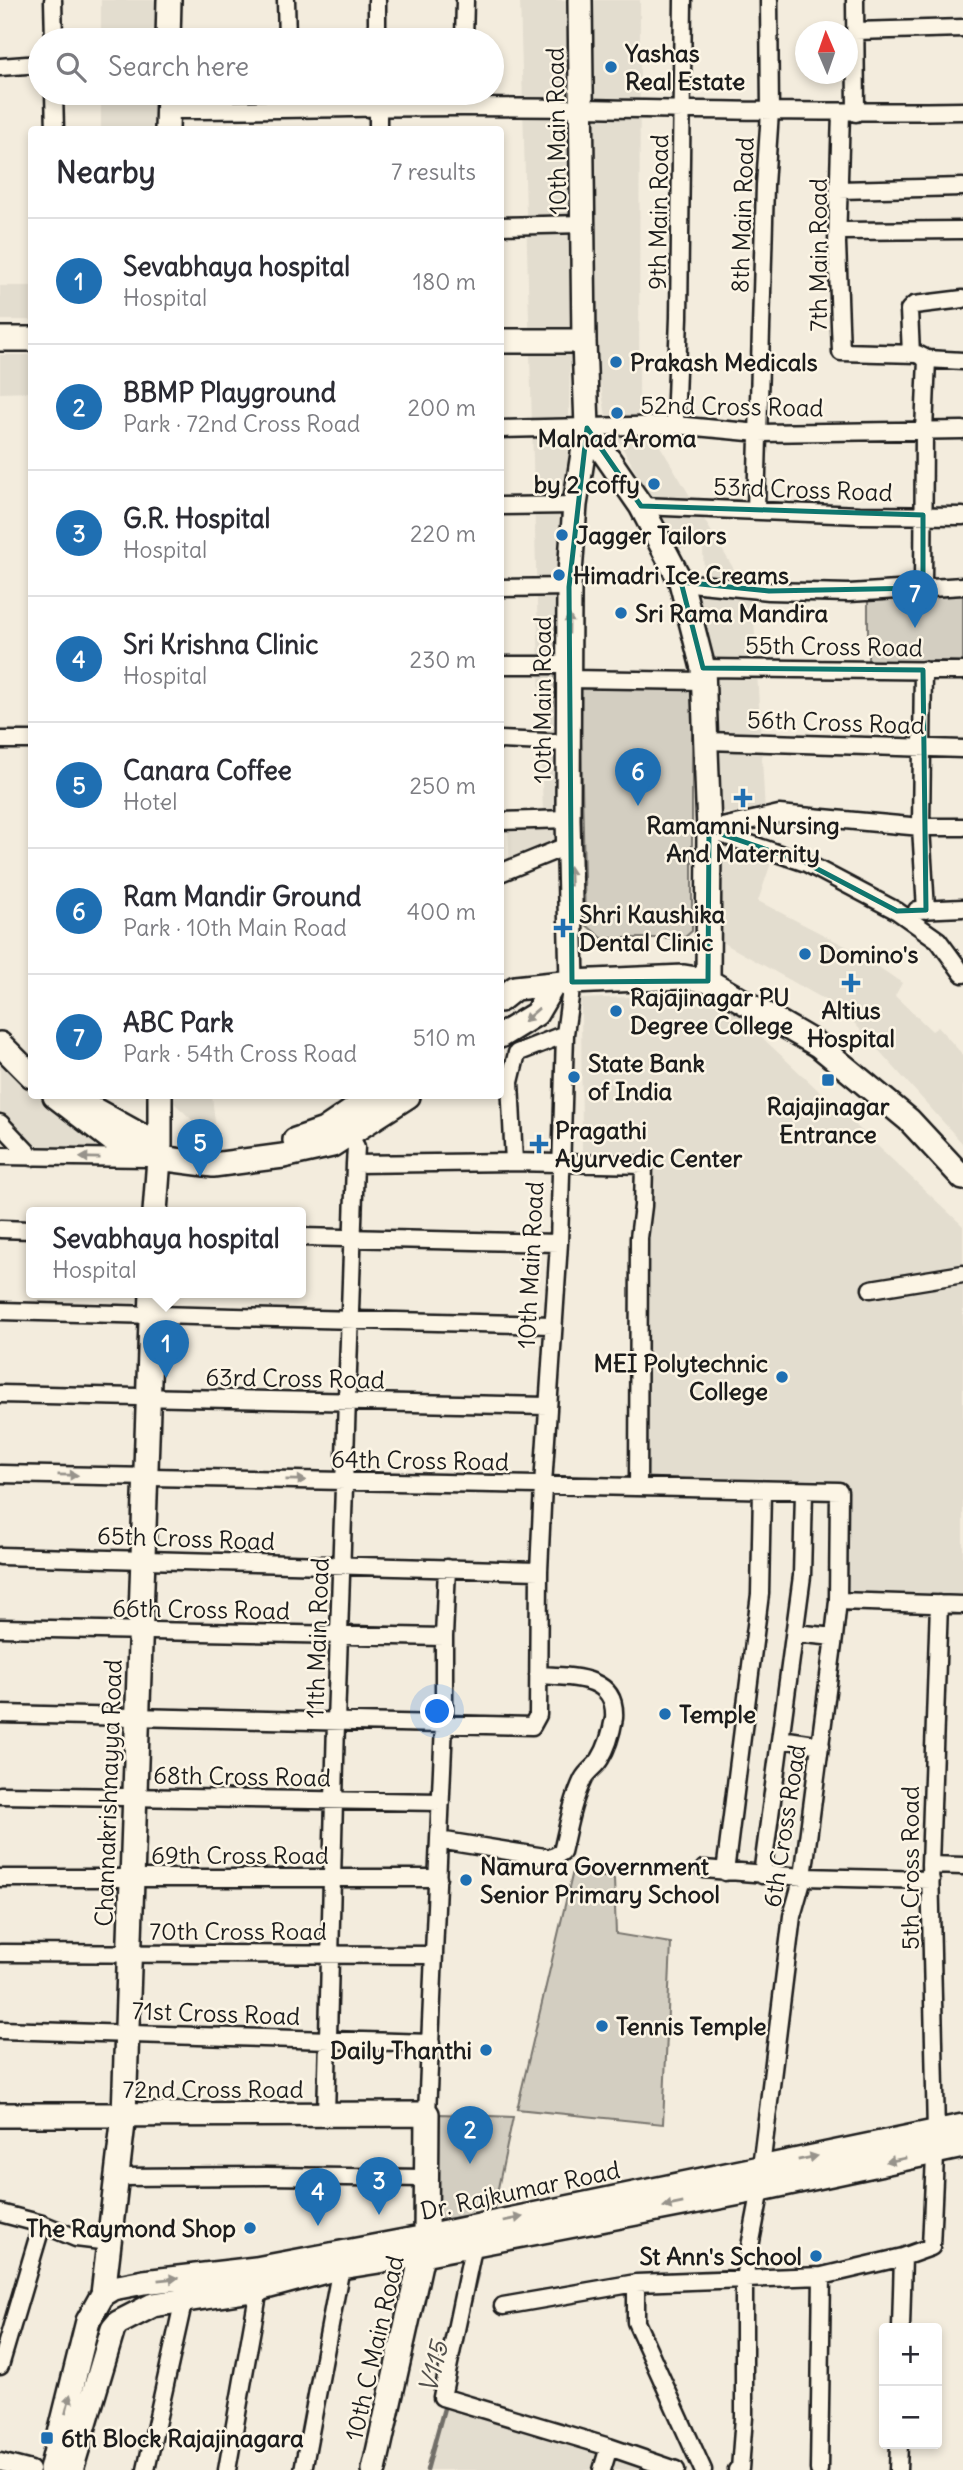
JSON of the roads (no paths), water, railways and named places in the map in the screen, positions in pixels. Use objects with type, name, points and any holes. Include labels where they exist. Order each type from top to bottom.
[{"type":"street","points":[[53,0],[54,28]]},
{"type":"street","points":[[168,28],[169,0]]},
{"type":"street","points":[[286,0],[287,28]]},
{"type":"street","points":[[377,0],[377,28]]},
{"type":"street","points":[[464,28],[465,0]]},
{"type":"street","name":"10th Main Road","points":[[444,1724],[532,1726],[538,1715],[539,1571],[559,1243],[565,1034],[562,984],[569,845],[569,587],[575,505],[587,428],[580,0]]},
{"type":"street","name":"9th Main Road","points":[[675,425],[683,0]]},
{"type":"street","name":"8th Main Road","points":[[757,509],[765,185],[770,113],[769,0]]},
{"type":"street","name":"7th Main Road","points":[[855,0],[855,21]]},
{"type":"street","points":[[858,31],[963,28]]},
{"type":"street","points":[[0,67],[28,65]]},
{"type":"street","name":"7th Main Road","points":[[851,84],[839,190],[837,243],[841,352],[917,354],[927,359],[963,361]]},
{"type":"street","points":[[504,103],[582,110],[682,109],[770,113],[963,111]]},
{"type":"street","points":[[54,105],[55,126]]},
{"type":"street","points":[[288,105],[288,110]]},
{"type":"street","points":[[167,111],[288,110],[338,105]]},
{"type":"street","points":[[378,105],[378,126]]},
{"type":"street","points":[[839,190],[963,187]]},
{"type":"street","points":[[504,226],[583,224]]},
{"type":"street","points":[[839,231],[963,230]]},
{"type":"street","points":[[911,354],[909,310],[914,305],[963,299]]},
{"type":"street","points":[[0,339],[28,339]]},
{"type":"street","points":[[504,341],[584,341]]},
{"type":"street","points":[[923,588],[927,359]]},
{"type":"street","name":"52nd Cross Road","points":[[504,429],[675,425],[759,433],[963,430]]},
{"type":"street","points":[[587,428],[641,506],[681,582],[704,674],[709,831],[708,981]]},
{"type":"street","points":[[504,506],[575,505]]},
{"type":"street","name":"53rd Cross Road","points":[[641,506],[963,516]]},
{"type":"street","points":[[681,582],[769,591],[849,593],[963,586]]},
{"type":"street","points":[[504,588],[569,587]]},
{"type":"street","points":[[504,665],[569,672],[704,674]]},
{"type":"street","points":[[923,670],[921,827],[926,910]]},
{"type":"street","name":"55th Cross Road","points":[[704,674],[963,671]]},
{"type":"street","points":[[0,740],[28,740]]},
{"type":"street","points":[[504,740],[568,743]]},
{"type":"street","name":"56th Cross Road","points":[[706,740],[963,749]]},
{"type":"street","points":[[709,831],[779,814],[921,827],[963,827]]},
{"type":"street","points":[[504,821],[568,819]]},
{"type":"street","points":[[709,831],[806,863],[897,911],[938,940],[963,974]]},
{"type":"street","points":[[504,871],[569,845]]},
{"type":"street","points":[[897,911],[963,908]]},
{"type":"street","points":[[504,996],[515,988],[562,984],[684,977],[708,981],[818,1045],[909,1120],[963,1178]]},
{"type":"street","points":[[504,1034],[536,1014],[562,984]]},
{"type":"street","points":[[514,1162],[509,1082],[517,1053],[565,1034]]},
{"type":"street","points":[[0,1038],[28,1058]]},
{"type":"street","points":[[0,1044],[28,1072]]},
{"type":"street","points":[[59,1099],[100,1133],[159,1152],[213,1165],[332,1145],[403,1099]]},
{"type":"street","points":[[77,1099],[159,1152]]},
{"type":"street","points":[[155,1207],[160,1099]]},
{"type":"street","points":[[0,1156],[159,1152],[213,1154],[279,1146],[324,1130],[370,1099]]},
{"type":"street","points":[[0,1123],[32,1157]]},
{"type":"street","name":"11th Main Road","points":[[326,2115],[336,1722],[356,1147],[349,1134]]},
{"type":"street","points":[[355,1164],[514,1162],[644,1166],[639,1238],[638,1487]]},
{"type":"street","points":[[0,1229],[26,1230]]},
{"type":"street","points":[[306,1237],[559,1243]]},
{"type":"street","points":[[870,1289],[963,1274]]},
{"type":"street","points":[[0,1311],[151,1303],[350,1320],[553,1325]]},
{"type":"street","name":"Channakrishnayya Road","points":[[103,2294],[124,2115],[151,1303]]},
{"type":"street","name":"63rd Cross Road","points":[[0,1394],[547,1406]]},
{"type":"street","name":"64th Cross Road","points":[[0,1474],[839,1491]]},
{"type":"street","points":[[725,1872],[760,1594],[762,1490]]},
{"type":"street","points":[[762,1875],[796,1633],[802,1576],[804,1490]]},
{"type":"street","name":"6th Cross Road","points":[[761,2178],[792,1916],[803,1877],[834,1637],[838,1601],[839,1491]]},
{"type":"street","name":"65th Cross Road","points":[[0,1556],[539,1571]]},
{"type":"street","points":[[427,2114],[444,1724],[447,1568]]},
{"type":"street","points":[[838,1601],[963,1605]]},
{"type":"street","name":"5th Cross Road","points":[[902,2257],[932,2247],[935,2142],[931,1873],[939,1604]]},
{"type":"street","name":"66th Cross Road","points":[[0,1628],[444,1637]]},
{"type":"street","points":[[796,1633],[834,1637]]},
{"type":"street","points":[[439,1840],[551,1858],[562,1852],[572,1807],[584,1777],[601,1758],[613,1725],[615,1704],[609,1691],[599,1685],[579,1678],[537,1675]]},
{"type":"street","points":[[0,1714],[444,1724]]},
{"type":"street","points":[[781,1739],[821,1745]]},
{"type":"street","name":"68th Cross Road","points":[[0,1795],[441,1802]]},
{"type":"street","points":[[704,1870],[803,1877],[931,1873],[963,1866]]},
{"type":"street","name":"69th Cross Road","points":[[0,1878],[438,1878]]},
{"type":"street","name":"70th Cross Road","points":[[0,1953],[435,1955]]},
{"type":"street","name":"71st Cross Road","points":[[0,2030],[431,2043]]},
{"type":"street","name":"72nd Cross Road","points":[[0,2115],[427,2114]]},
{"type":"street","name":"10th C Main Road","points":[[374,2470],[424,2246],[427,2114]]},
{"type":"street","name":"Dr. Rajkumar Road","points":[[118,2323],[153,2305],[259,2288],[424,2246],[935,2142],[963,2126]]},
{"type":"street","name":"Dr. Rajkumar Road","points":[[935,2142],[963,2146]]},
{"type":"street","points":[[117,2177],[426,2178]]},
{"type":"street","points":[[737,2470],[740,2469],[744,2417],[744,2278],[761,2178]]},
{"type":"street","name":"Dr. Rajkumar Road","points":[[103,2294],[125,2284],[424,2246],[474,2243],[761,2178]]},
{"type":"street","points":[[0,2213],[42,2224],[76,2238],[109,2242]]},
{"type":"street","points":[[0,2366],[42,2224]]},
{"type":"street","points":[[474,2243],[448,2398],[676,2470]]},
{"type":"street","points":[[503,2306],[636,2283],[822,2276],[902,2257],[901,2323]]},
{"type":"street","points":[[303,2470],[341,2267]]},
{"type":"street","points":[[819,2470],[822,2276]]},
{"type":"street","points":[[636,2283],[636,2322],[703,2470]]},
{"type":"street","points":[[227,2470],[259,2288]]},
{"type":"street","points":[[71,2470],[113,2329],[118,2323],[103,2294]]},
{"type":"street","points":[[51,2470],[88,2322],[103,2294]]},
{"type":"street","points":[[146,2470],[184,2299]]},
{"type":"street","points":[[602,2470],[609,2447]]},
{"type":"street","points":[[898,2470],[899,2449]]},
{"type":"street","points":[[0,2462],[31,2470]]},
{"type":"waterway","name":"V115","points":[[467,2314],[477,2274]]},
{"type":"waterway","name":"V115","points":[[427,2470],[446,2401]]},
{"type":"place","name":"Yashas Real Estate","points":[[611,67]]},
{"type":"place","name":"Prakash Medicals","points":[[616,362]]},
{"type":"place","name":"Malnad Aroma","points":[[617,413]]},
{"type":"place","name":"by 2 coffy","points":[[654,484]]},
{"type":"place","name":"Jagger Tailors","points":[[562,535]]},
{"type":"place","name":"Himadri Ice Creams","points":[[559,575]]},
{"type":"place","name":"Sri Rama Mandira","points":[[621,613]]},
{"type":"place","name":"ABC Park","points":[[915,628]]},
{"type":"place","name":"Ramamni Nursing And Maternity","points":[[743,798]]},
{"type":"place","name":"Ram Mandir Ground","points":[[638,806]]},
{"type":"place","name":"Shri Kaushika Dental Clinic","points":[[563,928]]},
{"type":"place","name":"Domino's","points":[[805,954]]},
{"type":"place","name":"Altius Hospital","points":[[851,983]]},
{"type":"place","name":"Rajajinagar PU Degree College","points":[[616,1011]]},
{"type":"place","name":"State Bank of India","points":[[574,1077]]},
{"type":"place","name":"Rajajinagar Entrance","points":[[828,1080]]},
{"type":"place","name":"Pragathi Ayurvedic Center","points":[[539,1144]]},
{"type":"place","name":"Canara Coffee","points":[[200,1177]]},
{"type":"place","name":"MEI Polytechnic College","points":[[782,1377]]},
{"type":"place","name":"Sevabhaya hospital","points":[[166,1378]]},
{"type":"place","name":"Temple","points":[[665,1714]]},
{"type":"place","name":"Namura Government Senior Primary School","points":[[466,1880]]},
{"type":"place","name":"Tennis Temple","points":[[602,2026]]},
{"type":"place","name":"Daily Thanthi","points":[[486,2050]]},
{"type":"place","name":"BBMP Playground","points":[[470,2164]]},
{"type":"place","name":"G.R. Hospital","points":[[379,2215]]},
{"type":"place","name":"Sri Krishna Clinic","points":[[318,2226]]},
{"type":"place","name":"The Raymond Shop","points":[[250,2228]]},
{"type":"place","name":"St Ann's School","points":[[816,2256]]},
{"type":"place","name":"6th Block Rajajinagara","points":[[47,2438]]}]
